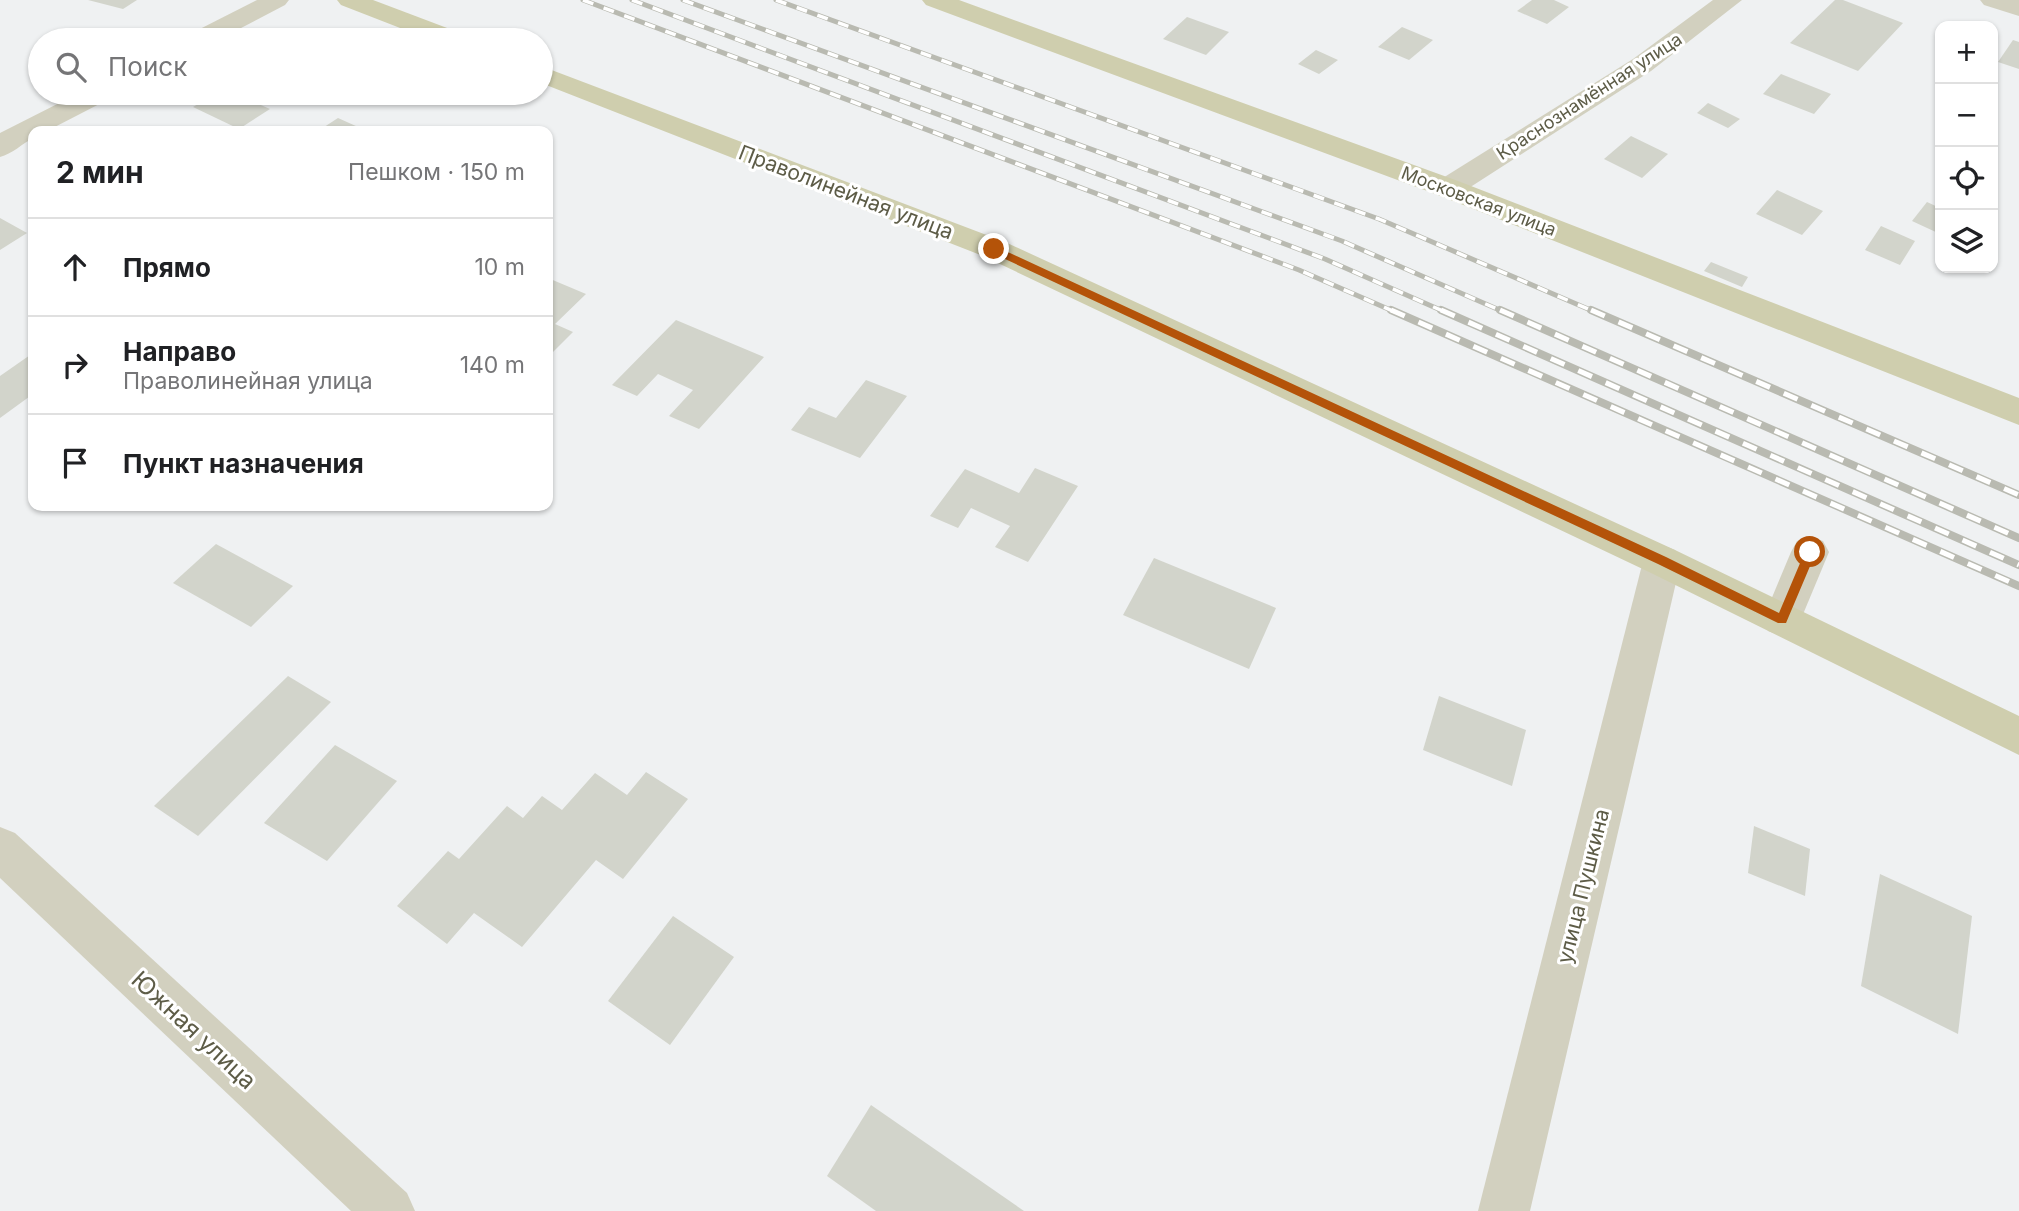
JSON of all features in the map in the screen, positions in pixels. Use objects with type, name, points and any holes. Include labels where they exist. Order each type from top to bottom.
[{"type":"main road","points":[[350,0],[423,28]]},
{"type":"main road","name":"Московская улица","points":[[935,0],[1448,188],[2019,412]]},
{"type":"main road","name":"Праволинейная улица","points":[[553,79],[994,249],[1662,561],[2019,736]]},
{"type":"street","points":[[222,28],[276,0]]},
{"type":"street","name":"Краснознамённая улица","points":[[1448,188],[1642,65],[1729,0]]},
{"type":"street","points":[[1993,0],[2019,8]]},
{"type":"street","points":[[35,126],[76,105]]},
{"type":"street","points":[[2,143],[28,130]]},
{"type":"street","points":[[1782,619],[1810,552]]},
{"type":"street","name":"улица Пушкина","points":[[1504,1211],[1662,561]]},
{"type":"street","name":"Южная улица","points":[[0,848],[389,1211]]},
{"type":"building","points":[[88,0],[137,0],[123,9]]},
{"type":"building","points":[[1532,0],[1554,0],[1569,7],[1547,24],[1517,11]]},
{"type":"building","points":[[1835,0],[1843,0],[1903,23],[1858,71],[1790,43]]},
{"type":"building","points":[[1187,17],[1229,32],[1206,55],[1163,39]]},
{"type":"building","points":[[1402,27],[1433,40],[1409,60],[1378,47]]},
{"type":"building","points":[[2013,40],[2019,42],[2019,69],[1998,62]]},
{"type":"building","points":[[1316,50],[1338,60],[1319,74],[1298,64]]},
{"type":"building","points":[[1781,74],[1831,94],[1814,114],[1763,94]]},
{"type":"building","points":[[1708,103],[1740,119],[1728,128],[1697,113]]},
{"type":"building","points":[[261,105],[270,109],[244,126],[233,126],[193,107]]},
{"type":"building","points":[[338,118],[356,126],[326,126]]},
{"type":"building","points":[[1631,136],[1668,154],[1642,178],[1604,159]]},
{"type":"building","points":[[1777,190],[1823,211],[1802,235],[1756,214]]},
{"type":"building","points":[[1927,202],[1935,206],[1935,232],[1912,221]]},
{"type":"building","points":[[0,218],[27,233],[0,250]]},
{"type":"building","points":[[1881,226],[1915,241],[1900,265],[1865,250]]},
{"type":"building","points":[[1711,262],[1748,277],[1742,287],[1704,271]]},
{"type":"building","points":[[553,280],[586,294],[555,324],[573,332],[553,352]]},
{"type":"building","points":[[676,320],[764,357],[699,429],[669,416],[693,390],[658,374],[637,396],[612,385]]},
{"type":"building","points":[[28,356],[28,398],[0,418],[0,376]]},
{"type":"building","points":[[866,380],[907,396],[860,458],[791,430],[809,407],[836,418]]},
{"type":"building","points":[[1035,468],[1078,486],[1028,562],[995,547],[1010,526],[971,508],[958,528],[930,516],[965,469],[1019,493]]},
{"type":"building","points":[[216,544],[293,586],[251,627],[173,583]]},
{"type":"building","points":[[1154,558],[1276,608],[1249,669],[1123,615]]},
{"type":"building","points":[[288,676],[331,702],[198,836],[154,806]]},
{"type":"building","points":[[1439,696],[1526,730],[1512,786],[1423,750]]},
{"type":"building","points":[[335,745],[397,781],[327,861],[264,823]]},
{"type":"building","points":[[646,772],[688,799],[623,879],[596,860],[522,947],[474,913],[447,944],[397,906],[448,851],[459,859],[507,806],[523,818],[542,796],[562,810],[595,773],[627,795]]},
{"type":"building","points":[[1754,826],[1810,849],[1805,896],[1748,873]]},
{"type":"building","points":[[1880,874],[1972,916],[1958,1034],[1861,986]]},
{"type":"building","points":[[673,916],[734,957],[670,1045],[608,1001]]},
{"type":"building","points":[[871,1105],[1024,1211],[876,1211],[827,1176]]},
{"type":"railway","points":[[583,0],[1299,270],[1395,312]]},
{"type":"railway","points":[[632,0],[1325,259],[1445,312]]},
{"type":"railway","points":[[683,0],[1342,241],[1504,312]]},
{"type":"railway","points":[[776,0],[1379,219],[1595,312]]},
{"type":"railway","points":[[1391,310],[2019,586]]},
{"type":"railway","points":[[1441,310],[2019,565]]},
{"type":"railway","points":[[1500,310],[2019,538]]},
{"type":"railway","points":[[1591,310],[2019,495]]},
{"type":"route","points":[[994,249],[1782,619],[1810,552]]}]
